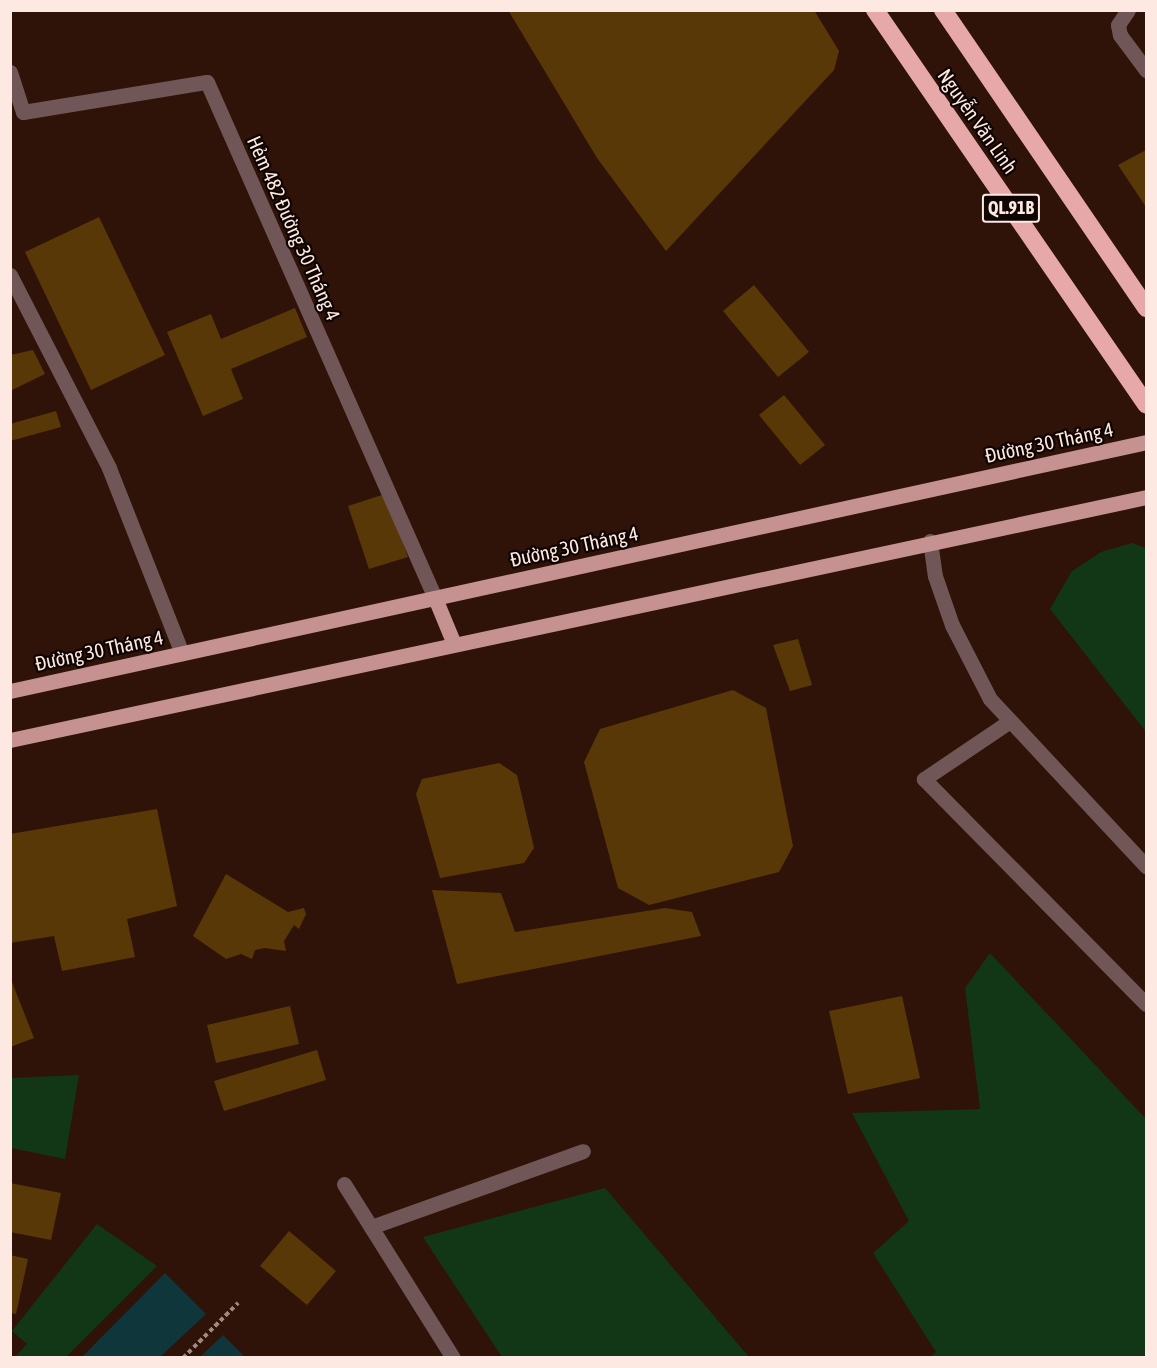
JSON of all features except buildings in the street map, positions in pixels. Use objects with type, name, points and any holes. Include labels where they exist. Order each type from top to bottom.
[{"type":"highway","name":"Nguyễn Văn Linh","points":[[875,10],[1146,405]]},
{"type":"highway","name":"Nguyễn Văn Linh","points":[[943,10],[1146,308]]},
{"type":"main road","name":"Đường 30 Tháng 4","points":[[10,691],[1146,442]]},
{"type":"main road","points":[[10,740],[930,541],[1146,497]]},
{"type":"main road","points":[[435,598],[454,644]]},
{"type":"street","points":[[1128,10],[1118,25],[1120,35],[1146,70]]},
{"type":"street","name":"Hẻm 482 Đường 30 Tháng 4","points":[[10,72],[23,112],[207,82],[435,598]]},
{"type":"street","points":[[10,275],[109,468],[182,653]]},
{"type":"street","points":[[930,541],[936,576],[952,625],[990,699],[1146,866]]},
{"type":"street","points":[[1010,721],[924,779],[1146,1004]]},
{"type":"street","points":[[371,1227],[583,1151]]},
{"type":"street","points":[[344,1184],[453,1358]]},
{"type":"path","points":[[183,1358],[238,1303]]},
{"type":"green space","points":[[1132,543],[1146,548],[1146,732],[1050,609],[1072,571],[1101,552]]},
{"type":"green space","points":[[990,953],[1146,1119],[1146,1357],[930,1357],[936,1352],[873,1253],[909,1221],[852,1113],[980,1109],[965,988]]},
{"type":"green space","points":[[79,1075],[65,1159],[11,1148],[11,1078]]},
{"type":"green space","points":[[605,1188],[749,1357],[502,1357],[423,1237]]},
{"type":"green space","points":[[97,1224],[157,1266],[66,1357],[15,1357],[27,1344],[12,1331]]},
{"type":"water","points":[[165,1273],[206,1314],[160,1357],[82,1357]]},
{"type":"water","points":[[223,1335],[245,1357],[200,1357]]}]
